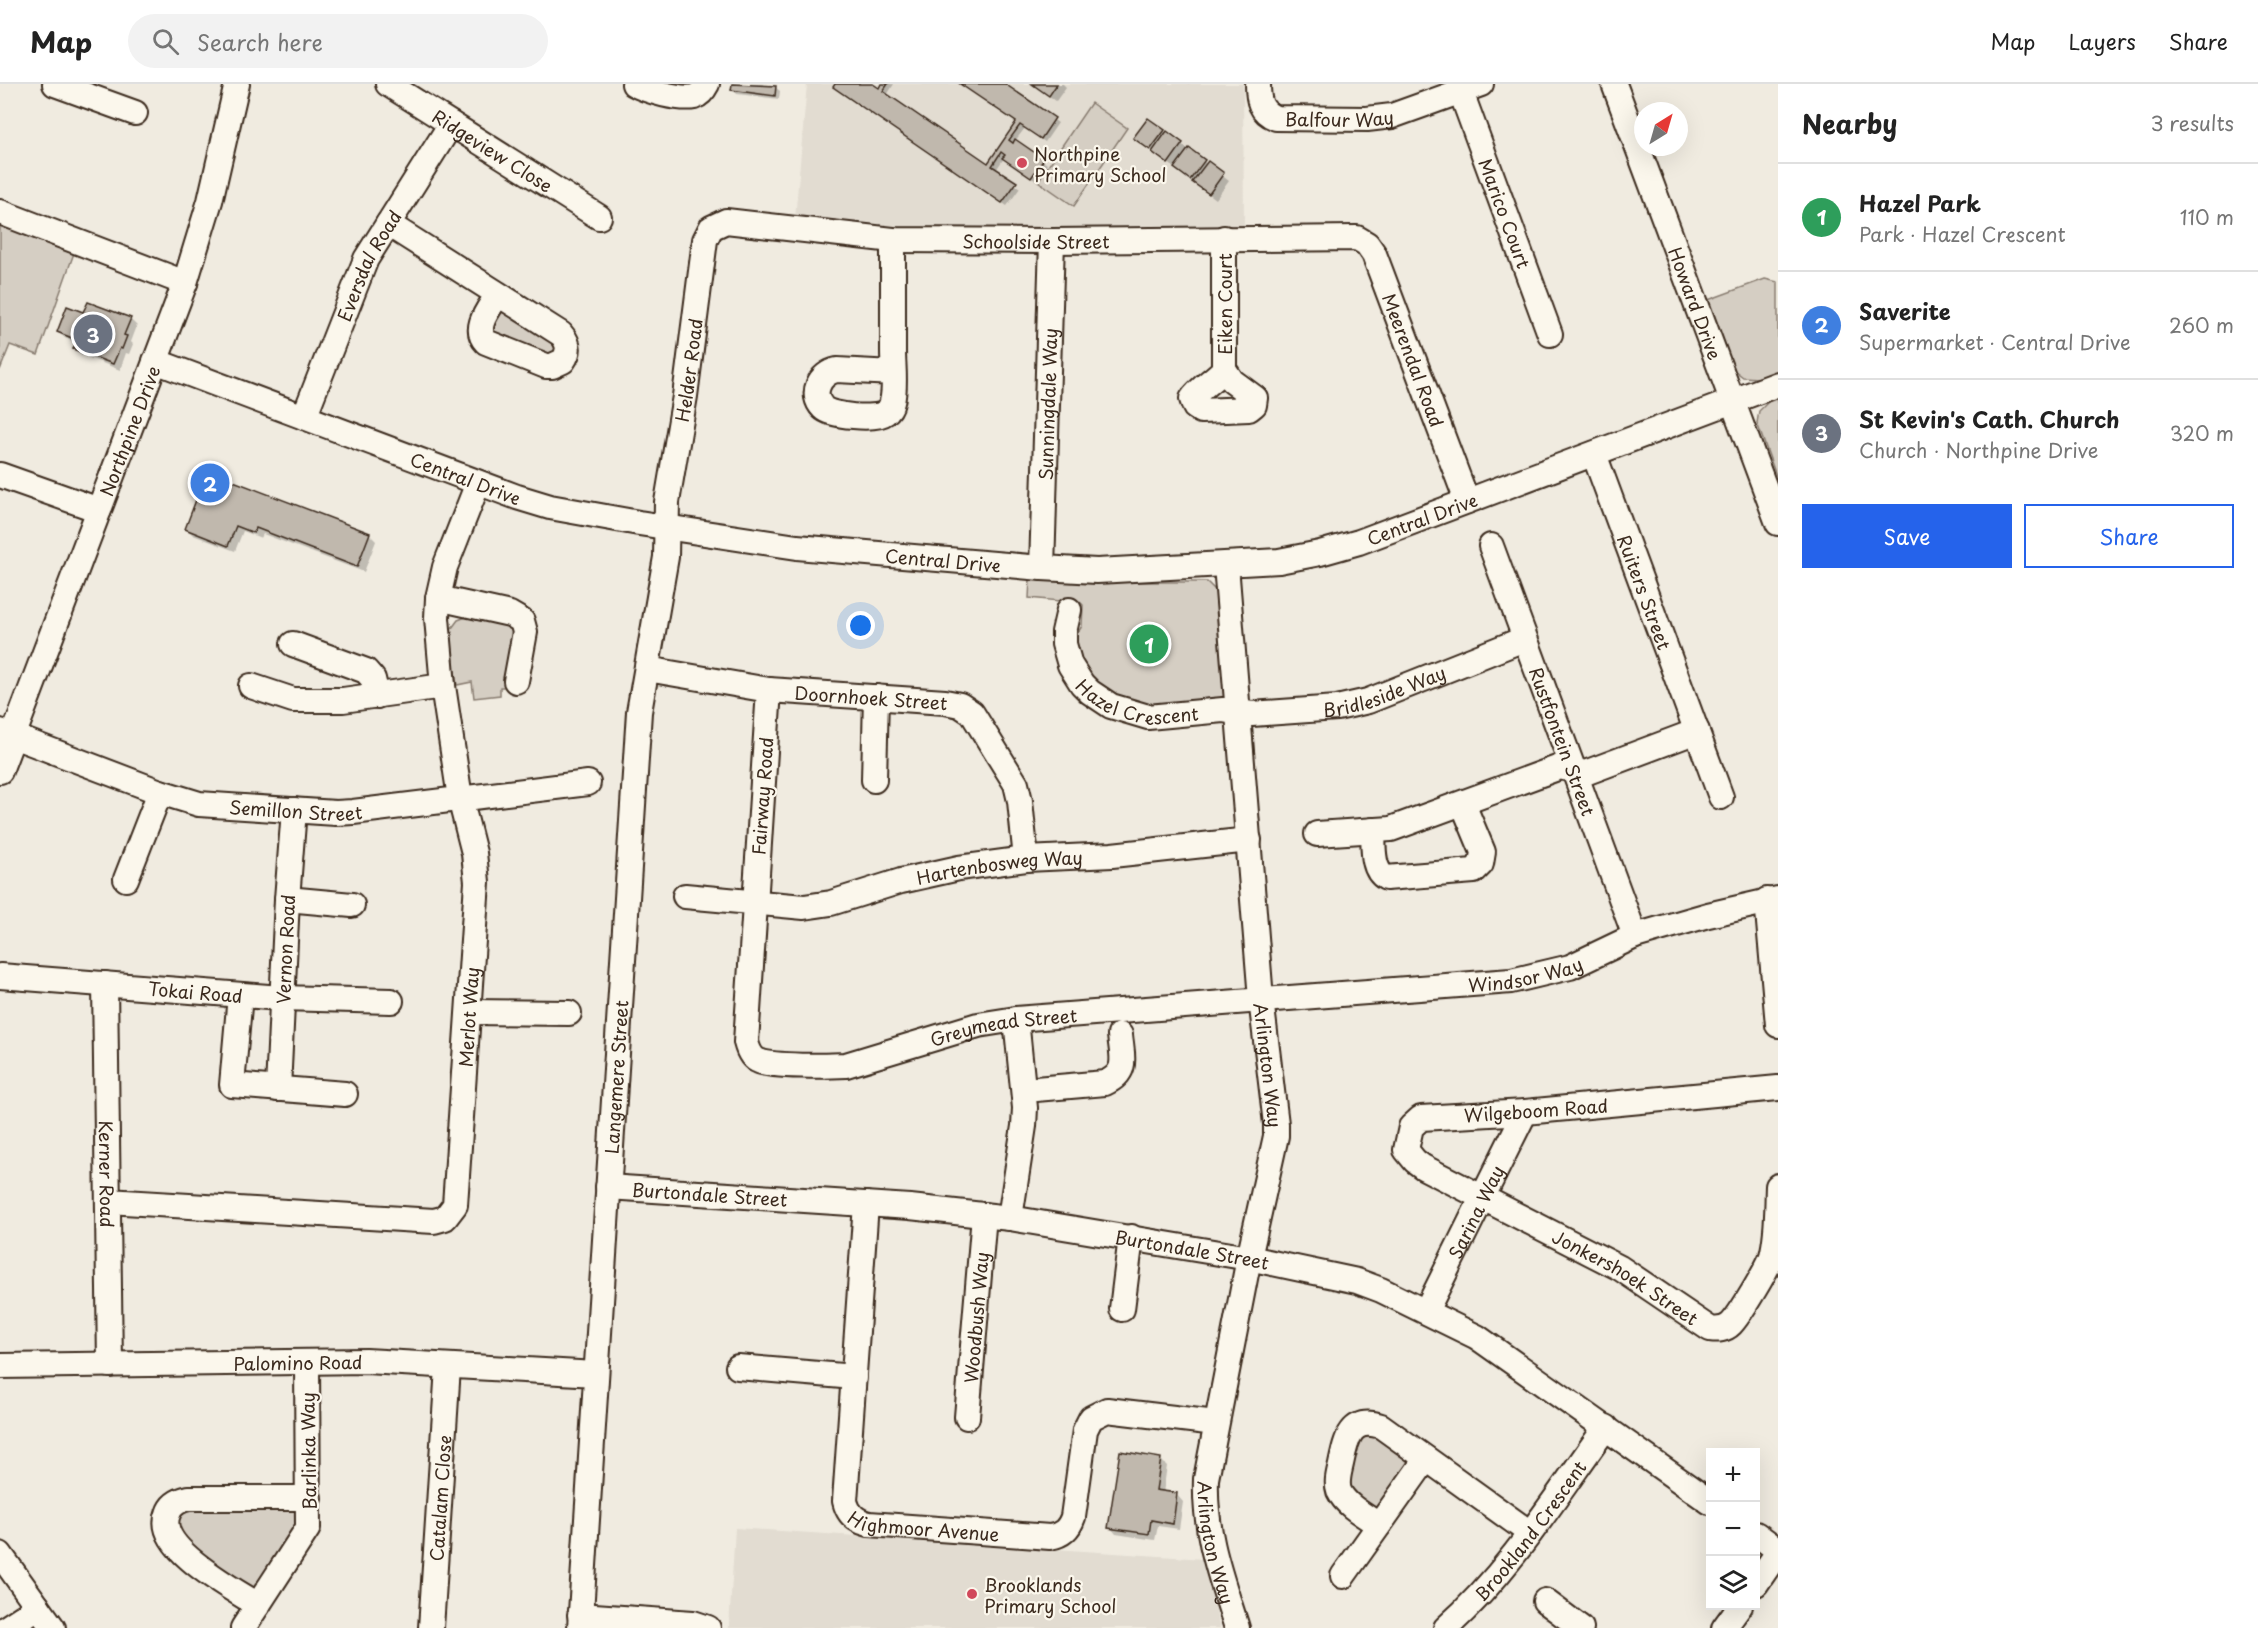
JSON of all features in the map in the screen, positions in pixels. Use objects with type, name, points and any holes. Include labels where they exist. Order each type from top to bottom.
[{"type":"street","points":[[55,84],[81,88],[135,114]]},
{"type":"street","name":"Northpine Drive","points":[[0,771],[7,734],[99,510],[185,283],[210,201],[237,84]]},
{"type":"street","name":"Ridgeview Close","points":[[388,84],[599,217]]},
{"type":"street","points":[[634,84],[653,92],[688,97],[699,94],[707,84]]},
{"type":"street","name":"Balfour Way","points":[[1258,84],[1259,102],[1265,112],[1276,118],[1367,119],[1392,116],[1471,88]]},
{"type":"street","name":"Howard Drive","points":[[1614,84],[1778,523]]},
{"type":"street","name":"Marico Court","points":[[1471,88],[1550,334]]},
{"type":"street","name":"Eversdal Road","points":[[304,417],[358,277],[388,224],[451,124]]},
{"type":"street","points":[[0,212],[185,283]]},
{"type":"street","name":"Schoolside Street","points":[[726,221],[893,240],[1052,241],[1346,236]]},
{"type":"street","name":"Helder Road","points":[[667,528],[667,502],[686,396],[705,240],[711,228],[726,221]]},
{"type":"street","points":[[388,224],[498,294]]},
{"type":"street","name":"Meerendal Road","points":[[1346,236],[1363,240],[1374,254],[1467,501]]},
{"type":"street","name":"Eiken Court","points":[[1224,238],[1224,369]]},
{"type":"street","points":[[893,240],[893,373]]},
{"type":"street","name":"Sunningdale Way","points":[[1042,568],[1052,241]]},
{"type":"street","name":"Central Drive","points":[[155,361],[478,483],[550,507],[667,528],[797,547],[1097,571],[1279,561],[1320,553],[1359,542],[1778,384]]},
{"type":"street","name":"Ruiters Street","points":[[1594,454],[1721,797]]},
{"type":"street","points":[[0,475],[99,510]]},
{"type":"street","name":"Merlot Way","points":[[108,1201],[434,1221],[445,1218],[453,1210],[456,1199],[469,1012],[476,867],[472,839],[460,798],[443,686],[438,598],[445,567],[478,483]]},
{"type":"street","name":"Langemere Street","points":[[580,1621],[639,712],[666,557],[667,528]]},
{"type":"street","name":"Rustfontein Street","points":[[1491,546],[1635,936]]},
{"type":"street","name":"Arlington Way","points":[[1226,565],[1261,999],[1276,1136],[1249,1258],[1206,1479],[1206,1515],[1212,1547],[1237,1628]]},
{"type":"street","points":[[438,598],[510,614],[522,621],[525,632],[516,681]]},
{"type":"street","name":"Hazel Crescent","points":[[1069,610],[1064,644],[1070,665],[1082,684],[1100,699],[1123,711],[1148,717],[1223,710],[1238,712]]},
{"type":"street","name":"Bridleside Way","points":[[1238,712],[1252,714],[1337,708],[1368,701],[1524,639]]},
{"type":"street","points":[[293,644],[366,671],[373,679],[377,696]]},
{"type":"street","name":"Doornhoek Street","points":[[647,669],[769,690],[952,703],[966,708],[972,713],[1018,790],[1026,860]]},
{"type":"street","points":[[250,686],[293,700],[343,700],[443,686]]},
{"type":"street","name":"Fairway Road","points":[[750,1054],[746,1042],[769,690]]},
{"type":"street","points":[[874,780],[876,697]]},
{"type":"street","points":[[1317,834],[1391,829],[1560,767],[1585,773],[1697,731]]},
{"type":"street","name":"Semillon Street","points":[[7,734],[160,792],[199,804],[353,812],[588,783]]},
{"type":"street","points":[[126,879],[160,792]]},
{"type":"street","points":[[1373,830],[1376,866],[1386,878],[1474,870],[1482,864],[1483,852],[1463,804]]},
{"type":"street","name":"Vernon Road","points":[[278,1089],[286,899],[294,810]]},
{"type":"street","name":"Hartenbosweg Way","points":[[754,903],[814,906],[837,902],[959,867],[1112,855],[1249,840]]},
{"type":"street","points":[[685,896],[754,903]]},
{"type":"street","points":[[286,899],[352,905]]},
{"type":"street","points":[[1772,899],[1778,1025]]},
{"type":"street","name":"Windsor Way","points":[[1261,999],[1510,981],[1570,967],[1635,936],[1772,899]]},
{"type":"street","name":"Tokai Road","points":[[0,976],[281,998],[391,1001]]},
{"type":"street","name":"Kerner Road","points":[[105,984],[110,1365]]},
{"type":"street","points":[[240,995],[232,1085],[345,1094]]},
{"type":"street","name":"Greymead Street","points":[[750,1054],[764,1063],[846,1065],[978,1025],[1016,1019],[1261,999]]},
{"type":"street","points":[[469,1012],[569,1013]]},
{"type":"street","points":[[1010,1218],[1024,1126],[1024,1090],[1016,1019]]},
{"type":"street","points":[[1024,1090],[1105,1083],[1112,1080],[1122,1068],[1120,1035]]},
{"type":"street","name":"Wilgeboom Road","points":[[1482,1196],[1414,1161],[1406,1150],[1411,1127],[1421,1118],[1525,1112],[1778,1088]]},
{"type":"street","name":"Sarina Way","points":[[1426,1311],[1525,1112]]},
{"type":"street","name":"Jonkershoek Street","points":[[1482,1196],[1620,1268],[1710,1329],[1717,1330],[1731,1324],[1766,1272],[1772,1258],[1778,1186]]},
{"type":"street","name":"Burtondale Street","points":[[608,1187],[866,1204],[1010,1218],[1249,1258],[1357,1281],[1426,1311],[1495,1348],[1706,1499]]},
{"type":"street","name":"Highmoor Avenue","points":[[866,1204],[845,1501],[850,1514],[855,1519],[869,1524],[1050,1537],[1068,1528],[1073,1517],[1085,1430],[1090,1418],[1096,1413],[1113,1410],[1216,1423]]},
{"type":"street","name":"Woodbush Way","points":[[967,1417],[984,1215]]},
{"type":"street","points":[[1122,1309],[1131,1237]]},
{"type":"street","name":"Palomino Road","points":[[0,1366],[366,1361],[596,1374]]},
{"type":"street","name":"Barlinka Way","points":[[243,1628],[306,1532],[309,1522],[307,1363]]},
{"type":"street","name":"Catalam Close","points":[[431,1628],[448,1367]]},
{"type":"street","points":[[738,1367],[854,1377]]},
{"type":"street","points":[[1379,1525],[1345,1500],[1337,1482],[1346,1440],[1358,1426],[1366,1423],[1381,1426],[1530,1533]]},
{"type":"street","name":"Brookland Crescent","points":[[1446,1628],[1477,1599],[1530,1533],[1606,1427]]},
{"type":"street","points":[[1343,1576],[1426,1458]]},
{"type":"street","points":[[258,1605],[187,1557],[168,1531],[166,1518],[168,1511],[177,1502],[189,1498],[309,1498]]},
{"type":"street","points":[[1760,1538],[1778,1551],[1760,1577]]},
{"type":"street","points":[[0,1554],[53,1628]]},
{"type":"street","points":[[1545,1601],[1581,1628]]},
{"type":"street","points":[[6,1628],[38,1606]]},
{"type":"street","points":[[1724,1628],[1737,1610]]},
{"type":"street","points":[[580,1621],[693,1623],[708,1628]]},
{"type":"shaded area","name":"Northpine Primary School","points":[[807,84],[1243,84],[1244,226],[895,230],[795,219]]},
{"type":"shaded area","points":[[1091,103],[1127,128],[1074,206],[1038,181]]},
{"type":"shaded area","points":[[0,224],[74,253],[38,355],[10,345],[0,370]]},
{"type":"shaded area","points":[[1765,279],[1778,282],[1778,375],[1760,382],[1758,378],[1743,377],[1734,370],[1708,300]]},
{"type":"shaded area","points":[[505,309],[557,339],[557,358],[494,338],[490,320],[499,311]]},
{"type":"shaded area","points":[[1778,395],[1778,481],[1757,423],[1759,411],[1769,401],[1766,398]]},
{"type":"shaded area","points":[[1030,579],[1207,582],[1215,590],[1218,598],[1225,697],[1221,702],[1135,709],[1089,682],[1072,642],[1082,626],[1083,605],[1029,598]]},
{"type":"shaded area","points":[[466,617],[516,628],[506,687],[500,687],[500,695],[474,698],[472,682],[457,685],[449,632],[458,620]]},
{"type":"shaded area","points":[[1373,1431],[1409,1461],[1410,1467],[1377,1510],[1348,1494],[1351,1444]]},
{"type":"shaded area","points":[[181,1508],[294,1508],[301,1522],[256,1587],[251,1588],[189,1550],[174,1518]]},
{"type":"shaded area","name":"Brooklands Primary School","points":[[735,1528],[1204,1559],[1220,1628],[729,1628]]},
{"type":"building","points":[[732,84],[776,86],[775,96],[731,90]]},
{"type":"building","points":[[835,84],[873,84],[879,88],[881,84],[888,84],[883,91],[988,163],[1016,122],[960,84],[1005,84],[1055,118],[1041,139],[1020,125],[1009,140],[1013,143],[1015,139],[1044,159],[1031,178],[1002,158],[1005,155],[1001,152],[992,166],[1017,182],[1002,203],[833,87]]},
{"type":"building","points":[[1032,84],[1057,84],[1049,96]]},
{"type":"building","points":[[1148,118],[1165,130],[1150,150],[1133,138]]},
{"type":"building","points":[[1167,131],[1183,143],[1168,164],[1152,152]]},
{"type":"building","points":[[1189,148],[1205,160],[1190,180],[1174,168]]},
{"type":"building","points":[[1208,161],[1224,173],[1209,194],[1192,182]]},
{"type":"building","points":[[88,302],[131,318],[124,335],[127,336],[122,349],[120,348],[113,364],[73,349],[77,340],[57,332],[67,306],[83,312]]},
{"type":"building","points":[[207,471],[370,533],[357,567],[256,528],[254,533],[236,526],[228,546],[185,529]]},
{"type":"building","points":[[1120,1451],[1161,1458],[1156,1490],[1177,1493],[1173,1524],[1151,1520],[1149,1534],[1108,1528]]},
{"type":"place","name":"Northpine Primary School","points":[[1022,163]]},
{"type":"place","name":"St Kevin's Cath. Church","points":[[93,334]]},
{"type":"place","name":"Saverite","points":[[210,483]]},
{"type":"place","name":"Hazel Park","points":[[1149,644]]},
{"type":"place","name":"Brooklands Primary School","points":[[972,1594]]}]
